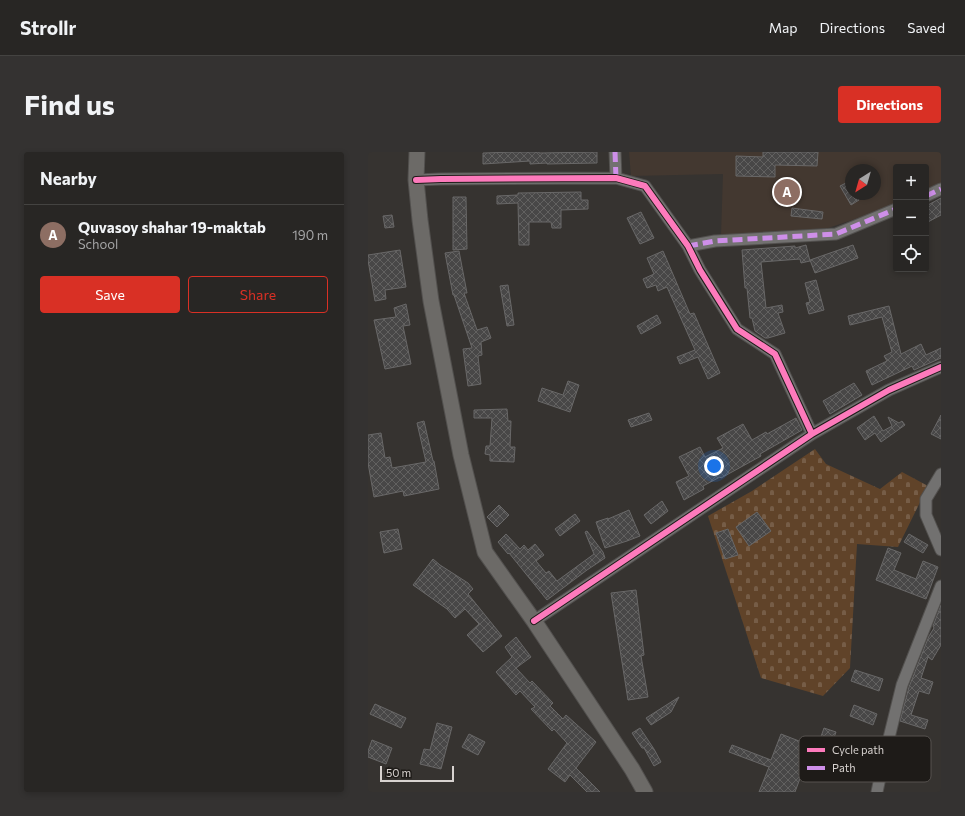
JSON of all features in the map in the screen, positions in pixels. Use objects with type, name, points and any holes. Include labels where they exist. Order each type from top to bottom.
[{"type":"main road","points":[[416,152],[416,180],[420,220],[431,301],[450,406],[485,552],[534,621],[632,769],[645,792]]},
{"type":"street","points":[[615,152],[616,178]]},
{"type":"street","points":[[416,180],[616,178],[645,186],[688,246],[700,270],[737,329],[775,354],[812,434]]},
{"type":"street","points":[[929,195],[941,189]]},
{"type":"street","points":[[688,246],[715,242],[836,234],[893,210]]},
{"type":"street","points":[[534,621],[812,434],[889,390],[941,367]]},
{"type":"street","points":[[941,474],[926,499],[926,515],[941,550]]},
{"type":"street","points":[[889,736],[902,685],[941,586]]},
{"type":"street","points":[[632,769],[649,792]]},
{"type":"street","points":[[877,792],[879,782]]},
{"type":"shaded area","points":[[629,152],[941,152],[941,183],[929,188],[929,164],[893,164],[893,204],[870,214],[828,228],[721,235],[723,174],[631,176]]},
{"type":"green space","points":[[815,449],[826,464],[880,489],[902,472],[928,486],[898,547],[857,544],[850,668],[823,696],[761,678],[708,516],[752,491]]},
{"type":"building","points":[[597,152],[597,163],[530,164],[530,161],[483,164],[483,153]]},
{"type":"building","points":[[763,152],[818,152],[817,166],[775,165],[775,177],[736,176],[736,156],[763,157]]},
{"type":"building","points":[[845,184],[845,195],[840,186]]},
{"type":"building","points":[[581,192],[581,200],[588,200],[588,209],[561,210],[561,228],[552,228],[551,222],[529,222],[529,245],[519,245],[518,203],[497,204],[497,196],[518,195],[518,193]]},
{"type":"building","points":[[453,197],[466,197],[467,249],[453,250]]},
{"type":"building","points":[[941,198],[941,215],[929,221],[929,204]]},
{"type":"building","points":[[848,200],[859,200],[851,205]]},
{"type":"building","points":[[792,208],[823,212],[822,219],[791,216]]},
{"type":"building","points":[[641,212],[654,238],[640,244],[627,218]]},
{"type":"building","points":[[392,215],[394,227],[385,228],[383,216]]},
{"type":"building","points":[[806,245],[810,261],[801,263],[800,259],[761,262],[766,308],[782,305],[783,312],[778,313],[785,333],[765,338],[755,331],[752,318],[750,318],[747,288],[745,288],[742,250],[795,246],[795,248]]},
{"type":"building","points":[[853,245],[858,258],[815,273],[810,260]]},
{"type":"building","points":[[400,250],[406,287],[385,290],[386,299],[375,301],[368,255]]},
{"type":"building","points":[[459,251],[467,293],[464,293],[477,330],[487,327],[491,338],[481,342],[482,355],[478,356],[481,384],[468,386],[463,349],[472,348],[453,295],[445,253]]},
{"type":"building","points":[[663,251],[690,314],[694,313],[720,373],[708,379],[698,357],[680,364],[677,357],[695,350],[667,287],[658,291],[656,285],[647,288],[643,279],[654,274],[647,258]]},
{"type":"building","points":[[816,280],[824,310],[809,314],[806,303],[810,302],[805,283]]},
{"type":"building","points":[[508,285],[514,325],[507,326],[500,286]]},
{"type":"building","points":[[406,304],[410,325],[403,326],[411,364],[385,369],[374,320],[396,317],[394,308]]},
{"type":"building","points":[[889,306],[901,354],[921,344],[926,355],[941,348],[941,358],[914,370],[912,366],[872,385],[866,371],[887,361],[884,356],[892,352],[882,317],[850,325],[848,316]]},
{"type":"building","points":[[657,315],[661,323],[641,334],[637,326]]},
{"type":"building","points":[[568,381],[579,385],[570,412],[538,401],[542,388],[563,395]]},
{"type":"building","points":[[854,383],[862,395],[830,414],[823,401]]},
{"type":"building","points":[[507,409],[508,421],[511,421],[510,447],[515,447],[514,462],[490,461],[490,455],[485,454],[486,446],[490,446],[492,418],[474,418],[474,410]]},
{"type":"building","points":[[649,413],[652,420],[631,427],[628,420]]},
{"type":"building","points":[[941,415],[941,439],[931,434]]},
{"type":"building","points":[[874,416],[883,431],[892,426],[888,417],[899,423],[902,421],[905,425],[881,442],[875,433],[865,440],[857,428]]},
{"type":"building","points":[[796,418],[802,430],[760,454],[761,456],[703,486],[704,489],[684,500],[676,482],[689,476],[679,457],[700,447],[705,457],[723,448],[717,438],[743,424],[752,440],[766,432],[767,434]]},
{"type":"building","points":[[424,421],[439,489],[404,496],[403,491],[374,497],[368,463],[368,435],[381,433],[385,458],[390,457],[392,468],[426,462],[417,423]]},
{"type":"building","points":[[662,501],[668,511],[651,524],[644,515]]},
{"type":"building","points":[[499,505],[509,515],[497,527],[487,517]]},
{"type":"building","points":[[629,510],[640,536],[605,548],[596,522],[608,519]]},
{"type":"building","points":[[757,512],[771,531],[749,546],[736,527]]},
{"type":"building","points":[[575,514],[580,521],[560,536],[555,529]]},
{"type":"building","points":[[398,529],[402,549],[384,553],[380,532]]},
{"type":"building","points":[[728,529],[738,555],[725,559],[716,533]]},
{"type":"building","points":[[587,531],[603,552],[605,558],[547,600],[509,553],[508,554],[498,542],[506,534],[520,549],[524,545],[528,550],[535,544],[544,555],[536,561],[546,573],[549,571],[557,581],[594,554],[585,532]]},
{"type":"building","points":[[909,534],[928,545],[923,553],[904,542]]},
{"type":"building","points":[[888,548],[901,553],[894,570],[916,579],[923,561],[938,567],[926,599],[876,580]]},
{"type":"building","points":[[433,559],[468,583],[473,589],[468,594],[502,636],[483,652],[467,635],[479,624],[465,609],[455,618],[447,609],[413,585]]},
{"type":"building","points":[[636,590],[644,655],[641,656],[648,697],[628,700],[611,593]]},
{"type":"building","points":[[941,605],[941,645],[932,660],[928,657],[921,678],[933,682],[929,694],[919,691],[911,715],[928,720],[925,729],[900,721],[909,687],[929,636],[934,628],[933,626]]},
{"type":"building","points":[[516,637],[531,657],[516,668],[530,683],[532,681],[553,703],[550,706],[563,719],[566,715],[596,742],[576,768],[600,792],[587,792],[570,775],[565,782],[548,769],[567,743],[554,729],[552,731],[531,709],[535,707],[520,691],[516,695],[496,672],[512,657],[505,647]]},
{"type":"building","points":[[855,670],[883,679],[879,691],[851,681]]},
{"type":"building","points":[[679,697],[671,712],[651,725],[646,718]]},
{"type":"building","points":[[375,704],[406,718],[401,728],[370,714]]},
{"type":"building","points":[[854,705],[877,714],[873,725],[850,716]]},
{"type":"building","points":[[437,723],[452,727],[441,769],[420,764],[424,749],[430,750]]},
{"type":"building","points":[[640,728],[661,762],[654,766],[644,748],[642,748],[632,733]]},
{"type":"building","points":[[824,728],[836,732],[835,736],[821,736]]},
{"type":"building","points":[[469,734],[485,742],[478,755],[462,747]]},
{"type":"building","points":[[781,734],[799,741],[799,781],[795,792],[759,792],[769,767],[729,752],[732,745],[771,760]]},
{"type":"building","points":[[372,740],[392,748],[386,764],[368,757],[368,751]]},
{"type":"marked path","points":[[615,152],[616,178]]},
{"type":"marked path","points":[[929,195],[941,189]]},
{"type":"marked path","points":[[688,246],[715,241],[836,234],[893,210]]},
{"type":"cycle path","points":[[416,180],[616,178],[645,186],[688,246],[700,270],[737,329],[775,354],[812,434]]},
{"type":"cycle path","points":[[534,621],[812,434],[889,390],[941,367]]},
{"type":"place","name":"Quvasoy shahar 19-maktab","points":[[787,192]]}]
